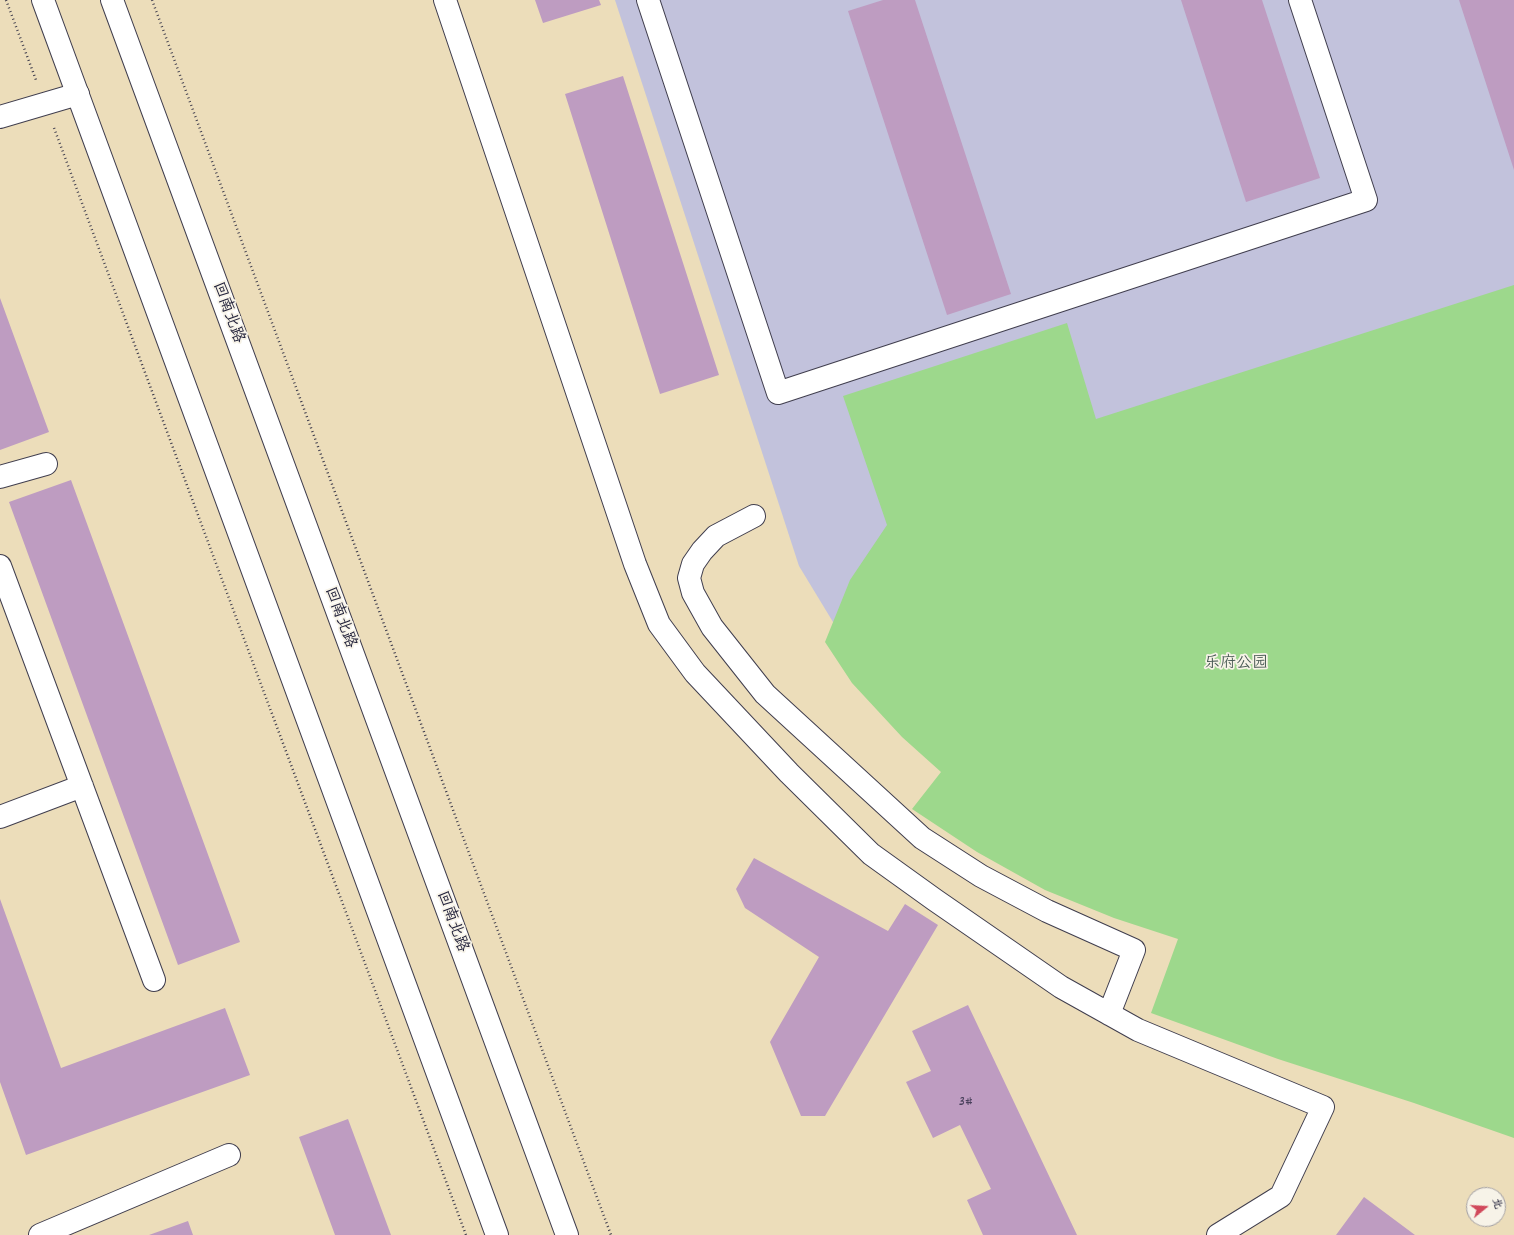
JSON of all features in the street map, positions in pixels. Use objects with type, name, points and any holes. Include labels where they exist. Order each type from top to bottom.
[{"type":"street","points":[[43,0],[497,1235]]},
{"type":"street","name":"回南北路","points":[[112,0],[567,1235]]},
{"type":"street","points":[[445,0],[635,564],[660,624],[695,673],[789,773],[871,854],[1061,987],[1138,1030],[1323,1107],[1281,1196],[1218,1235]]},
{"type":"street","points":[[648,0],[778,393],[1366,200],[1300,0]]},
{"type":"street","points":[[0,117],[78,94]]},
{"type":"street","points":[[0,477],[46,464]]},
{"type":"street","points":[[754,516],[716,536],[702,551],[693,564],[689,578],[693,593],[712,627],[765,694],[922,838],[988,880],[1047,911],[1134,950],[1109,1014]]},
{"type":"street","points":[[0,566],[154,980]]},
{"type":"street","points":[[0,817],[82,786]]},
{"type":"street","points":[[40,1235],[229,1155]]},
{"type":"path","points":[[6,0],[466,1235]]},
{"type":"path","points":[[152,0],[612,1235]]},
{"type":"shaded area","points":[[615,0],[1514,0],[1514,1052],[867,678],[799,566]]},
{"type":"green space","name":"乐府公园","points":[[1514,285],[1514,1138],[1414,1103],[1278,1059],[1151,1013],[1178,939],[1114,918],[1045,890],[977,852],[912,809],[941,772],[902,737],[852,683],[825,642],[850,580],[887,525],[843,396],[1067,323],[1096,419]]},
{"type":"building","points":[[535,0],[599,0],[601,5],[543,23]]},
{"type":"building","points":[[883,0],[915,0],[1011,294],[947,315],[848,11]]},
{"type":"building","points":[[1181,0],[1262,0],[1320,178],[1246,202]]},
{"type":"building","points":[[1459,0],[1514,0],[1514,170]]},
{"type":"building","points":[[623,76],[719,375],[660,394],[565,94]]},
{"type":"building","points":[[0,298],[49,432],[0,450]]},
{"type":"building","points":[[71,480],[240,942],[178,965],[9,502]]},
{"type":"building","points":[[754,858],[888,931],[905,904],[938,925],[825,1116],[801,1116],[770,1042],[819,957],[745,908],[736,889]]},
{"type":"building","points":[[0,899],[61,1068],[225,1008],[250,1075],[26,1155],[0,1082]]},
{"type":"building","points":[[968,1005],[1077,1235],[983,1235],[967,1200],[991,1189],[960,1125],[933,1138],[906,1082],[931,1071],[912,1031]]},
{"type":"building","points":[[348,1119],[391,1235],[335,1235],[299,1137]]},
{"type":"building","points":[[1364,1197],[1415,1235],[1336,1235]]},
{"type":"building","points":[[188,1221],[193,1235],[149,1235]]}]
